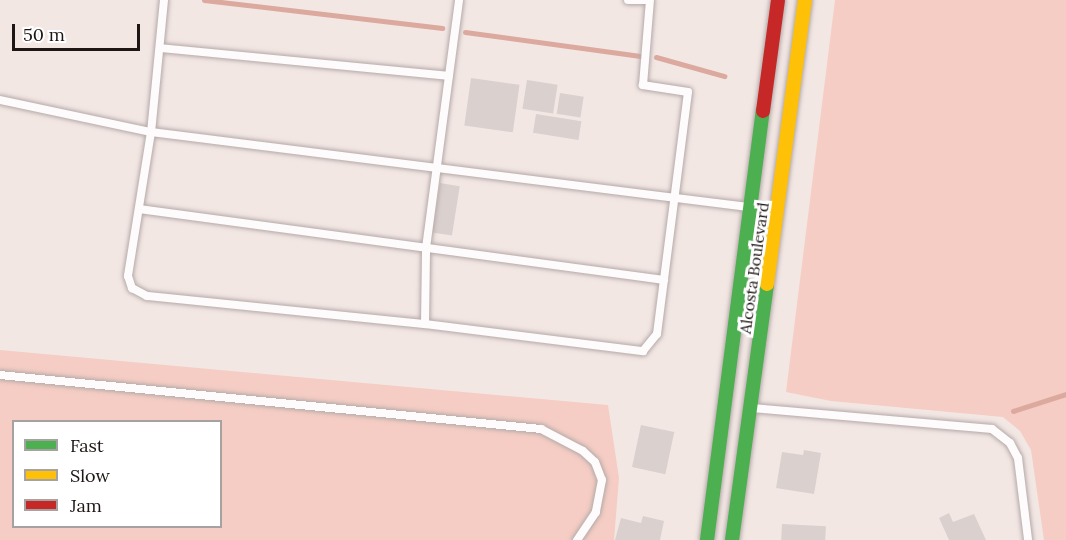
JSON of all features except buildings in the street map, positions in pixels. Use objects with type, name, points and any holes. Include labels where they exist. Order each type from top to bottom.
[{"type":"main road","name":"Alcosta Boulevard","points":[[707,540],[753,207],[778,0]]},
{"type":"main road","name":"Alcosta Boulevard","points":[[732,540],[805,0]]},
{"type":"lane","points":[[164,0],[151,132],[128,276],[132,288],[147,296],[425,324],[642,351],[657,334],[688,92],[643,85],[650,0]]},
{"type":"lane","points":[[425,324],[426,248],[459,0]]},
{"type":"lane","points":[[628,0],[645,0]]},
{"type":"lane","points":[[160,48],[449,76]]},
{"type":"lane","points":[[0,100],[151,132],[753,207]]},
{"type":"lane","points":[[139,209],[664,280]]},
{"type":"lane","points":[[0,375],[541,429],[583,451],[595,462],[602,480],[596,512],[577,540]]},
{"type":"lane","points":[[751,408],[992,429],[1010,443],[1018,458],[1028,540]]},
{"type":"shaded area","points":[[835,0],[1066,0],[1066,540],[1044,540],[1031,450],[1020,431],[1003,417],[831,401],[786,392]]},
{"type":"shaded area","points":[[0,350],[608,405],[619,478],[614,540],[0,540]]},
{"type":"waterway","points":[[204,0],[442,28]]},
{"type":"waterway","points":[[465,32],[640,56]]},
{"type":"waterway","points":[[656,57],[724,76]]},
{"type":"waterway","points":[[1013,411],[1066,394]]},
{"type":"traffic: fast","points":[[707,540],[763,111]]},
{"type":"traffic: fast","points":[[732,540],[767,284]]},
{"type":"traffic: slow","points":[[767,284],[805,0]]},
{"type":"traffic: jam","points":[[763,111],[778,0]]}]
